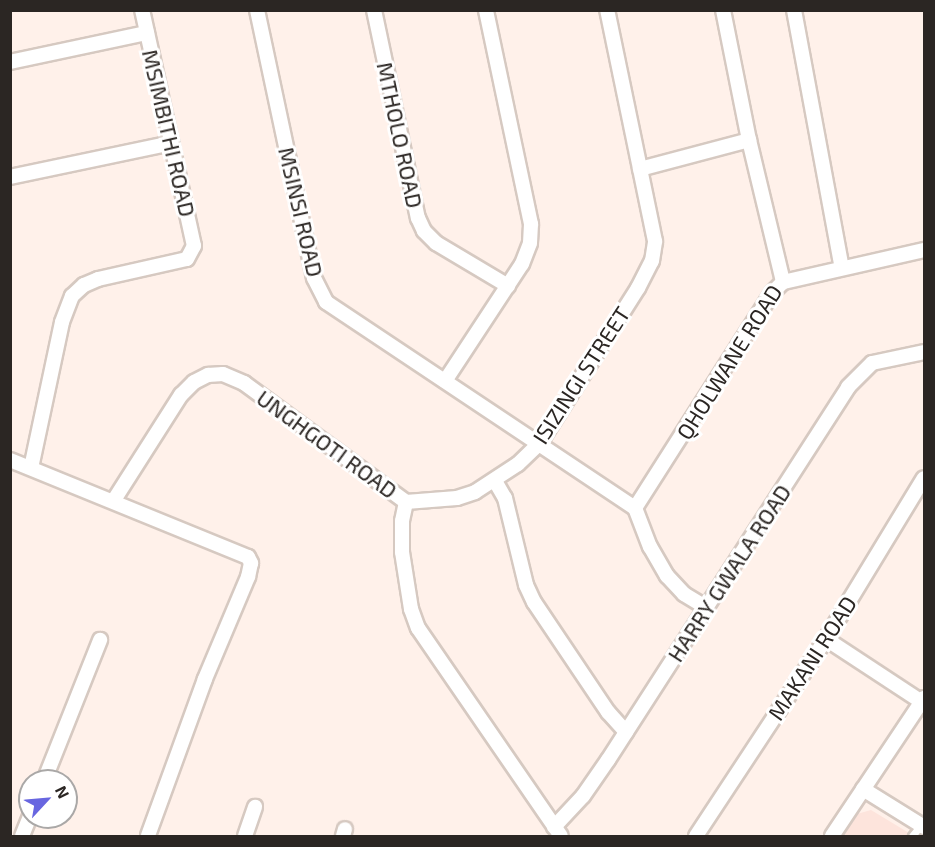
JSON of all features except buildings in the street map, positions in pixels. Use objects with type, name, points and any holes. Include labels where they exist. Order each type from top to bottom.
[{"type":"street","name":"MSIMBITHI ROAD","points":[[31,468],[62,322],[72,296],[84,285],[98,279],[187,259],[194,246],[142,10]]},
{"type":"street","name":"MSINSI ROAD","points":[[257,10],[314,278],[326,302],[635,508]]},
{"type":"street","name":"MTHOLO ROAD","points":[[374,10],[421,225],[436,243],[508,286]]},
{"type":"street","points":[[445,381],[522,264],[531,243],[531,224],[486,10]]},
{"type":"street","name":"ISIZINGI STREET","points":[[406,502],[457,498],[495,481],[539,444],[638,288],[652,261],[655,241],[607,10]]},
{"type":"street","name":"QHOLWANE ROAD","points":[[635,508],[772,292],[783,282],[749,140],[723,10]]},
{"type":"street","points":[[794,10],[842,268]]},
{"type":"street","points":[[10,62],[147,33]]},
{"type":"street","points":[[640,169],[749,140]]},
{"type":"street","points":[[10,177],[171,143]]},
{"type":"street","points":[[783,282],[924,250]]},
{"type":"street","name":"HARRY GWALA ROAD","points":[[557,832],[626,732],[857,375],[872,363],[924,351]]},
{"type":"street","name":"UNGHGOTI ROAD","points":[[114,500],[181,395],[194,382],[207,375],[223,374],[244,383],[406,502],[402,521],[402,552],[411,609],[418,628],[557,832]]},
{"type":"street","points":[[10,460],[243,553],[250,563],[237,606],[205,679],[148,837]]},
{"type":"street","name":"MAKANI ROAD","points":[[696,837],[826,639],[924,478]]},
{"type":"street","points":[[495,481],[505,498],[526,585],[534,602],[608,712],[626,732]]},
{"type":"street","points":[[635,508],[650,547],[667,576],[684,594],[707,608]]},
{"type":"street","points":[[826,639],[923,700],[832,837]]},
{"type":"street","points":[[49,769],[100,640]]},
{"type":"street","points":[[864,789],[923,826]]},
{"type":"street","points":[[245,837],[255,807]]},
{"type":"lane","points":[[912,837],[923,826]]},
{"type":"shaded area","points":[[871,810],[914,836],[842,836],[857,814]]}]
